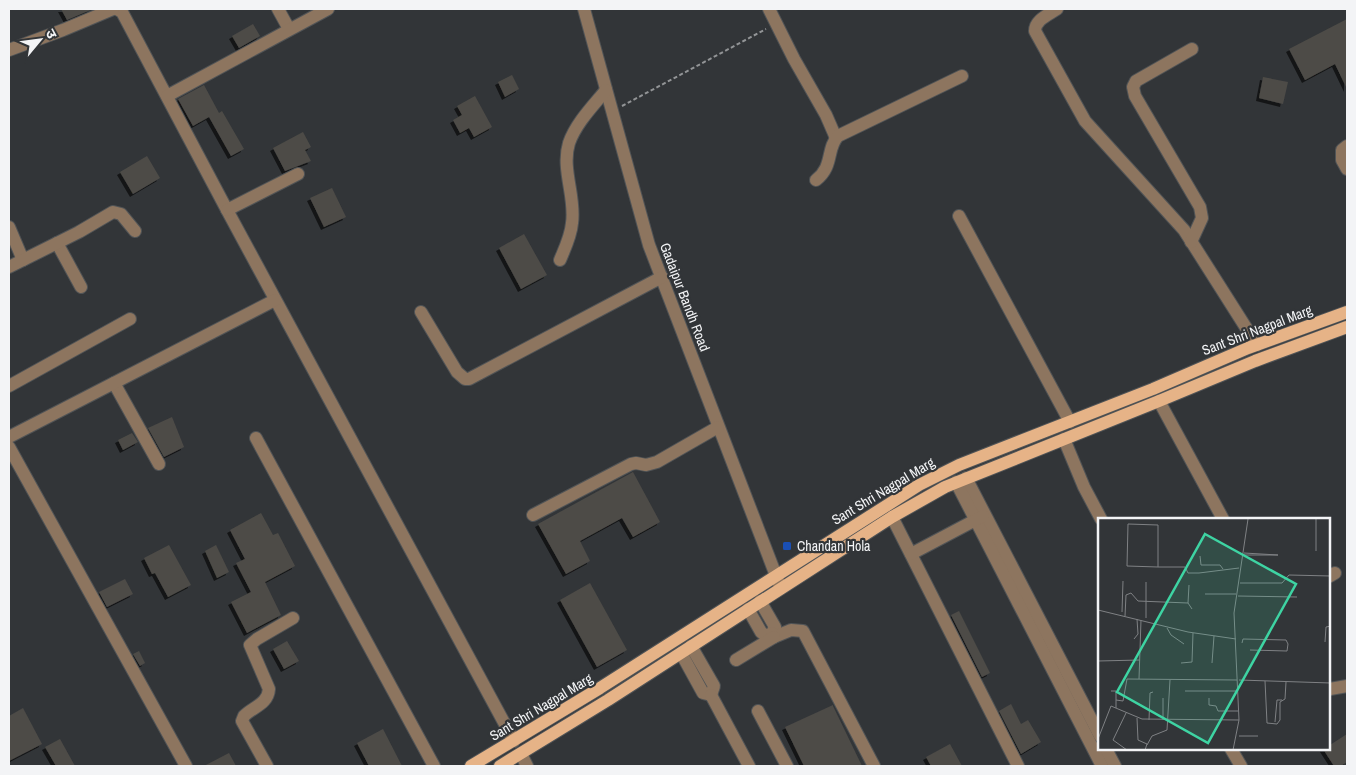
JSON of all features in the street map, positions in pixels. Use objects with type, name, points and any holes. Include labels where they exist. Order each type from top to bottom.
[{"type":"main road","name":"Sant Shri Nagpal Marg","points":[[470,766],[514,742],[919,485],[959,465],[1070,422],[1257,345],[1347,312]]},
{"type":"main road","name":"Sant Shri Nagpal Marg","points":[[500,766],[926,497],[961,480],[1264,357],[1347,327]]},
{"type":"street","points":[[9,50],[113,9]]},
{"type":"street","points":[[117,9],[122,12],[514,742]]},
{"type":"street","points":[[278,9],[289,29]]},
{"type":"street","points":[[167,96],[328,9]]},
{"type":"street","name":"Gadaipur Bandh Road","points":[[584,9],[649,245],[781,588]]},
{"type":"street","points":[[769,9],[794,59],[826,115],[836,138]]},
{"type":"street","points":[[1057,9],[1037,22],[1035,32],[1074,105],[1085,121],[1184,230],[1257,345]]},
{"type":"street","points":[[1191,242],[1202,218],[1200,207],[1134,96],[1133,87],[1136,81],[1192,49]]},
{"type":"street","points":[[816,180],[822,176],[828,165],[836,138],[903,103],[962,76]]},
{"type":"street","points":[[560,260],[571,232],[573,221],[566,156],[577,126],[606,90]]},
{"type":"street","points":[[1347,146],[1342,150],[1342,160],[1347,169]]},
{"type":"street","points":[[227,210],[298,174]]},
{"type":"street","points":[[9,267],[113,212],[120,214],[135,231]]},
{"type":"street","points":[[959,216],[1070,422]]},
{"type":"street","points":[[9,227],[23,260]]},
{"type":"street","points":[[56,243],[81,287]]},
{"type":"street","points":[[421,312],[457,372],[464,379],[469,379],[662,277]]},
{"type":"street","points":[[9,437],[275,300]]},
{"type":"street","points":[[9,386],[130,319]]},
{"type":"street","points":[[114,382],[159,464]]},
{"type":"street","points":[[1159,401],[1223,518]]},
{"type":"street","points":[[533,515],[631,464],[646,465],[657,462],[718,427]]},
{"type":"street","points":[[256,438],[434,766]]},
{"type":"street","points":[[1064,439],[1084,488],[1101,518]]},
{"type":"street","points":[[9,447],[186,766]]},
{"type":"street","points":[[961,480],[1102,766]]},
{"type":"street","points":[[892,517],[1018,766]]},
{"type":"street","points":[[910,554],[980,517]]},
{"type":"street","points":[[980,517],[1098,732]]},
{"type":"street","points":[[736,660],[773,635],[775,628],[760,601]]},
{"type":"street","points":[[748,609],[761,632],[766,636],[791,630],[803,631],[874,766]]},
{"type":"street","points":[[266,766],[242,721],[244,716],[267,698],[269,688],[250,645],[293,618]]},
{"type":"street","points":[[686,649],[714,686],[710,695],[749,766]]},
{"type":"street","points":[[1331,689],[1347,686]]},
{"type":"street","points":[[758,711],[787,766]]},
{"type":"street","points":[[1107,750],[1115,766]]},
{"type":"street","points":[[1232,750],[1241,766]]},
{"type":"street","points":[[521,754],[527,766]]},
{"type":"path","points":[[612,111],[777,23]]},
{"type":"building","points":[[61,9],[93,9],[67,20]]},
{"type":"building","points":[[1347,19],[1347,89],[1335,64],[1305,80],[1289,49]]},
{"type":"building","points":[[253,24],[260,36],[239,48],[232,36]]},
{"type":"building","points":[[512,75],[519,89],[505,97],[498,82]]},
{"type":"building","points":[[1263,77],[1288,82],[1283,104],[1259,98]]},
{"type":"building","points":[[204,85],[219,113],[222,111],[244,149],[231,156],[209,117],[193,126],[178,99]]},
{"type":"building","points":[[475,96],[492,127],[474,137],[469,128],[460,133],[453,120],[462,115],[457,106]]},
{"type":"building","points":[[303,132],[311,147],[305,150],[311,161],[285,171],[273,148]]},
{"type":"building","points":[[147,156],[160,178],[133,194],[120,172]]},
{"type":"building","points":[[332,188],[346,217],[324,227],[310,198]]},
{"type":"building","points":[[524,234],[547,275],[521,289],[499,248]]},
{"type":"building","points":[[172,417],[184,447],[164,457],[148,428]]},
{"type":"building","points":[[132,433],[138,442],[123,450],[118,440]]},
{"type":"building","points":[[633,472],[660,522],[633,537],[622,518],[580,541],[590,561],[566,574],[538,524]]},
{"type":"building","points":[[261,513],[273,535],[278,533],[295,566],[265,582],[281,615],[247,633],[231,602],[251,592],[236,563],[245,559],[230,530]]},
{"type":"building","points":[[169,545],[191,585],[168,597],[155,573],[152,574],[144,558]]},
{"type":"building","points":[[216,545],[229,572],[217,578],[205,551]]},
{"type":"building","points":[[125,579],[133,594],[107,607],[99,592]]},
{"type":"building","points":[[590,583],[627,650],[597,667],[560,600]]},
{"type":"building","points":[[959,611],[990,673],[982,677],[951,615]]},
{"type":"building","points":[[287,641],[299,661],[284,669],[273,649]]},
{"type":"building","points":[[139,651],[145,663],[140,666],[133,654]]},
{"type":"building","points":[[1011,704],[1021,724],[1028,720],[1041,742],[1021,754],[999,711]]},
{"type":"building","points":[[833,705],[862,766],[804,766],[785,727]]},
{"type":"building","points":[[23,708],[42,744],[9,761],[9,716]]},
{"type":"building","points":[[383,729],[402,766],[369,766],[357,743]]},
{"type":"building","points":[[1347,734],[1347,762],[1341,766],[1334,766],[1324,750],[1331,750],[1331,744]]},
{"type":"building","points":[[60,739],[75,766],[56,766],[45,747]]},
{"type":"building","points":[[950,744],[962,766],[931,766],[926,757]]},
{"type":"building","points":[[229,753],[236,766],[204,766]]},
{"type":"place","name":"Chandan Hola","points":[[787,546]]}]
